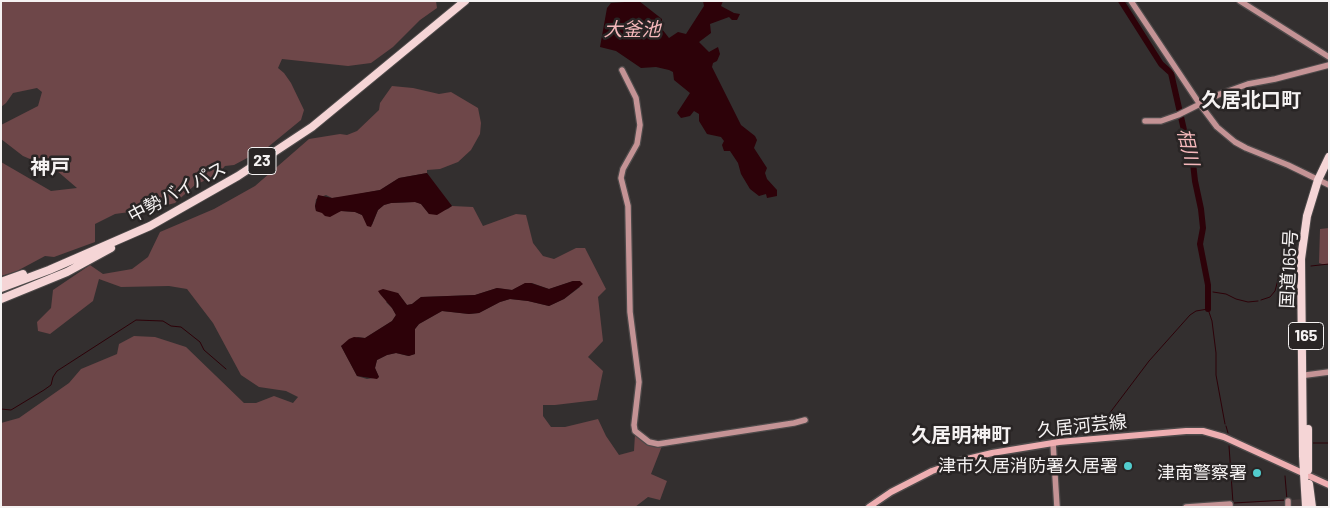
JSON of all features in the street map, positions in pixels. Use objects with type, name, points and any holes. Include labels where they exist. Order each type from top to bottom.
[{"type":"highway","name":"中勢バイパス","points":[[1,288],[49,270],[150,226],[217,189],[312,127],[464,1]]},
{"type":"highway","name":"国道165号","points":[[1306,507],[1306,249],[1313,211],[1329,157]]},
{"type":"highway","name":"国道165号","points":[[1312,507],[1306,475],[1301,259],[1307,216],[1329,168]]},
{"type":"highway","points":[[1,299],[67,272],[150,226]]},
{"type":"highway","points":[[1,282],[97,249]]},
{"type":"main road","name":"久居河芸線","points":[[869,507],[912,480],[946,466],[992,453],[1053,443],[1177,432],[1203,432],[1233,440],[1329,485]]},
{"type":"street","points":[[1131,1],[1217,127],[1235,142],[1323,182]]},
{"type":"street","points":[[1240,1],[1329,57]]},
{"type":"street","points":[[1145,121],[1161,120],[1180,114],[1199,103],[1248,84],[1329,65]]},
{"type":"street","points":[[622,70],[636,98],[640,125],[637,144],[623,169],[621,178],[628,206],[630,312],[639,382],[635,431],[649,442],[658,444],[805,420]]},
{"type":"street","points":[[1306,375],[1329,372]]},
{"type":"street","points":[[1053,443],[1057,507]]},
{"type":"street","points":[[1186,507],[1230,504],[1230,507]]},
{"type":"shaded area","points":[[1,1],[436,1],[437,8],[420,20],[393,47],[371,63],[348,66],[282,59],[278,68],[291,83],[304,110],[301,120],[268,147],[234,165],[225,166],[217,175],[195,185],[175,203],[151,209],[115,214],[95,224],[95,242],[54,257],[45,256],[17,271],[1,276],[1,162],[51,191],[77,188],[56,170],[23,156],[1,139],[1,125],[38,106],[42,92],[37,88],[13,93],[1,107]]},
{"type":"shaded area","points":[[392,86],[413,88],[439,94],[451,92],[478,108],[481,123],[480,134],[471,150],[458,162],[440,169],[427,170],[427,173],[399,178],[380,190],[343,197],[332,198],[326,195],[316,199],[316,211],[333,214],[341,211],[355,212],[362,215],[372,225],[378,210],[384,205],[391,203],[415,202],[421,204],[429,214],[448,209],[452,206],[473,207],[483,226],[516,214],[526,215],[533,243],[543,256],[554,259],[576,248],[585,248],[606,289],[598,297],[603,341],[588,357],[603,371],[597,400],[543,405],[543,416],[551,427],[565,427],[598,419],[606,436],[619,455],[634,451],[635,434],[662,446],[651,474],[667,481],[660,500],[648,497],[635,507],[1,507],[1,423],[19,418],[69,383],[81,369],[117,354],[119,344],[134,336],[155,337],[186,347],[244,403],[256,403],[274,396],[293,403],[298,397],[286,391],[259,387],[241,375],[213,323],[187,289],[169,286],[121,287],[99,279],[93,301],[50,334],[38,331],[37,322],[51,308],[53,290],[90,265],[103,274],[132,269],[148,257],[160,232],[214,209],[255,186],[309,139],[340,134],[347,135],[357,131],[379,110],[380,103]],"holes":[[[573,281],[580,287],[564,299],[549,306],[510,299],[479,313],[469,314],[442,311],[419,324],[415,329],[415,354],[408,356],[396,353],[377,360],[375,368],[379,377],[367,379],[357,376],[341,346],[358,337],[365,338],[392,321],[396,315],[386,302],[398,293],[407,305],[412,304],[421,297],[475,295],[497,288],[512,290],[526,283],[532,283],[549,289]]]},
{"type":"shaded area","points":[[1329,228],[1329,264],[1322,264],[1319,263],[1320,229]]},
{"type":"shaded area","points":[[1305,499],[1306,507],[1184,507]]},
{"type":"water","name":"大釜池","points":[[639,1],[662,19],[662,29],[669,38],[678,32],[686,34],[704,6],[703,1],[723,1],[721,6],[740,14],[737,20],[732,20],[729,17],[710,24],[711,33],[699,42],[709,52],[718,47],[720,54],[712,67],[741,125],[755,136],[757,140],[754,148],[767,168],[765,173],[767,179],[777,190],[777,196],[767,198],[766,194],[759,196],[750,189],[730,151],[724,151],[722,145],[724,141],[721,137],[707,134],[699,121],[699,114],[694,111],[690,116],[681,118],[677,113],[690,93],[674,80],[673,72],[656,67],[641,68],[616,51],[600,47],[607,8],[611,3]]},
{"type":"water","points":[[427,173],[452,206],[437,215],[429,214],[421,204],[415,202],[391,203],[384,205],[378,210],[371,227],[367,226],[362,215],[355,212],[341,211],[330,217],[316,211],[315,206],[318,195],[332,198],[380,190],[399,178]]},
{"type":"water","points":[[573,281],[580,281],[583,284],[564,299],[549,306],[510,299],[479,313],[469,314],[442,311],[419,324],[415,329],[415,354],[409,356],[396,353],[377,360],[375,368],[379,377],[377,379],[357,376],[341,346],[354,337],[365,338],[392,321],[396,315],[378,291],[383,289],[398,293],[407,305],[412,304],[421,297],[475,295],[497,288],[512,290],[525,283],[549,289]]},
{"type":"waterway","name":"相川","points":[[1121,1],[1161,64],[1171,73],[1193,163],[1201,209],[1203,228],[1200,244],[1208,285],[1208,309]]},
{"type":"waterway","points":[[1311,266],[1329,264]]},
{"type":"waterway","points":[[1261,300],[1270,297],[1275,291],[1279,276],[1287,270],[1297,269]]},
{"type":"waterway","points":[[1213,292],[1226,294],[1248,302],[1258,301]]},
{"type":"waterway","points":[[1106,418],[1149,361],[1190,315],[1196,311],[1208,309],[1212,321],[1216,353],[1216,375],[1225,424]]},
{"type":"waterway","points":[[1,409],[11,410],[44,390],[51,385],[57,371],[136,320],[163,321],[171,326],[181,327],[200,342],[204,350],[226,369]]},
{"type":"waterway","points":[[1094,434],[1102,421]]},
{"type":"waterway","points":[[1226,426],[1228,433]]},
{"type":"waterway","points":[[1313,443],[1329,443]]},
{"type":"waterway","points":[[1229,446],[1233,503],[1287,500],[1285,476]]},
{"type":"place","name":"津市久居消防署久居署","points":[[1128,466]]},
{"type":"place","name":"津南警察署","points":[[1257,473]]},
{"type":"district","name":"久居北口町","points":[[1251,100]]},
{"type":"district","name":"神戸","points":[[50,167]]},
{"type":"district","name":"久居明神町","points":[[961,435]]}]
